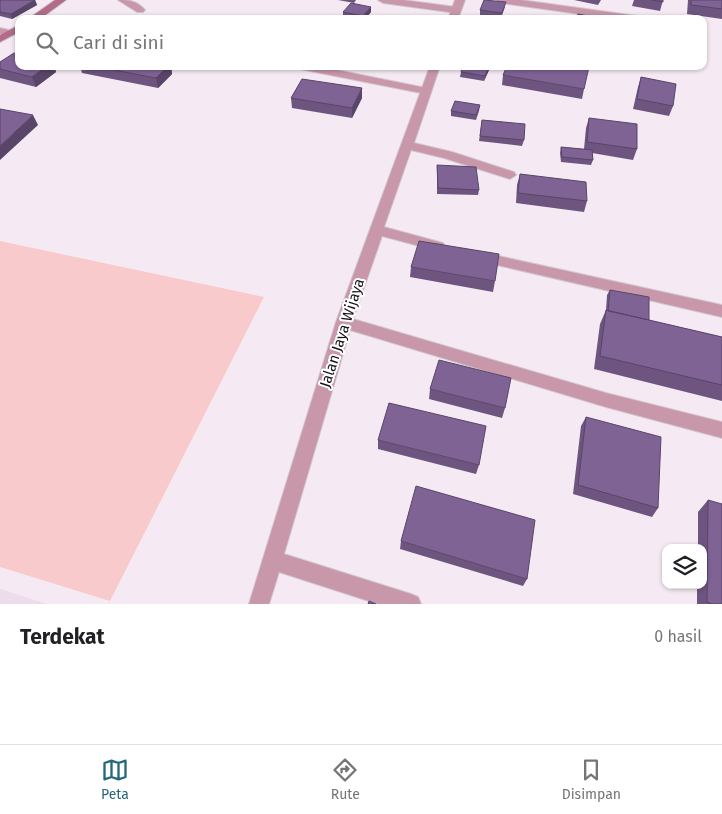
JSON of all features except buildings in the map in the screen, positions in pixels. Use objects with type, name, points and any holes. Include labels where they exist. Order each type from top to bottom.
[{"type":"street","points":[[38,15],[61,0]]},
{"type":"street","points":[[123,0],[135,5],[140,10]]},
{"type":"street","points":[[383,0],[454,15],[460,0]]},
{"type":"street","points":[[500,0],[608,15]]},
{"type":"street","points":[[0,31],[15,30]]},
{"type":"street","points":[[0,39],[15,30]]},
{"type":"street","points":[[320,70],[426,91]]},
{"type":"street","name":"Jalan Jaya Wijaya","points":[[260,604],[344,322],[434,70]]},
{"type":"street","points":[[407,145],[448,155],[510,175]]},
{"type":"street","points":[[377,230],[458,252],[614,289],[722,311]]},
{"type":"street","points":[[344,322],[606,400],[722,430]]},
{"type":"street","points":[[272,560],[411,604]]},
{"type":"shaded area","points":[[0,241],[264,297],[110,601],[0,567]]},
{"type":"shaded area","points":[[0,589],[47,604],[0,604]]}]
